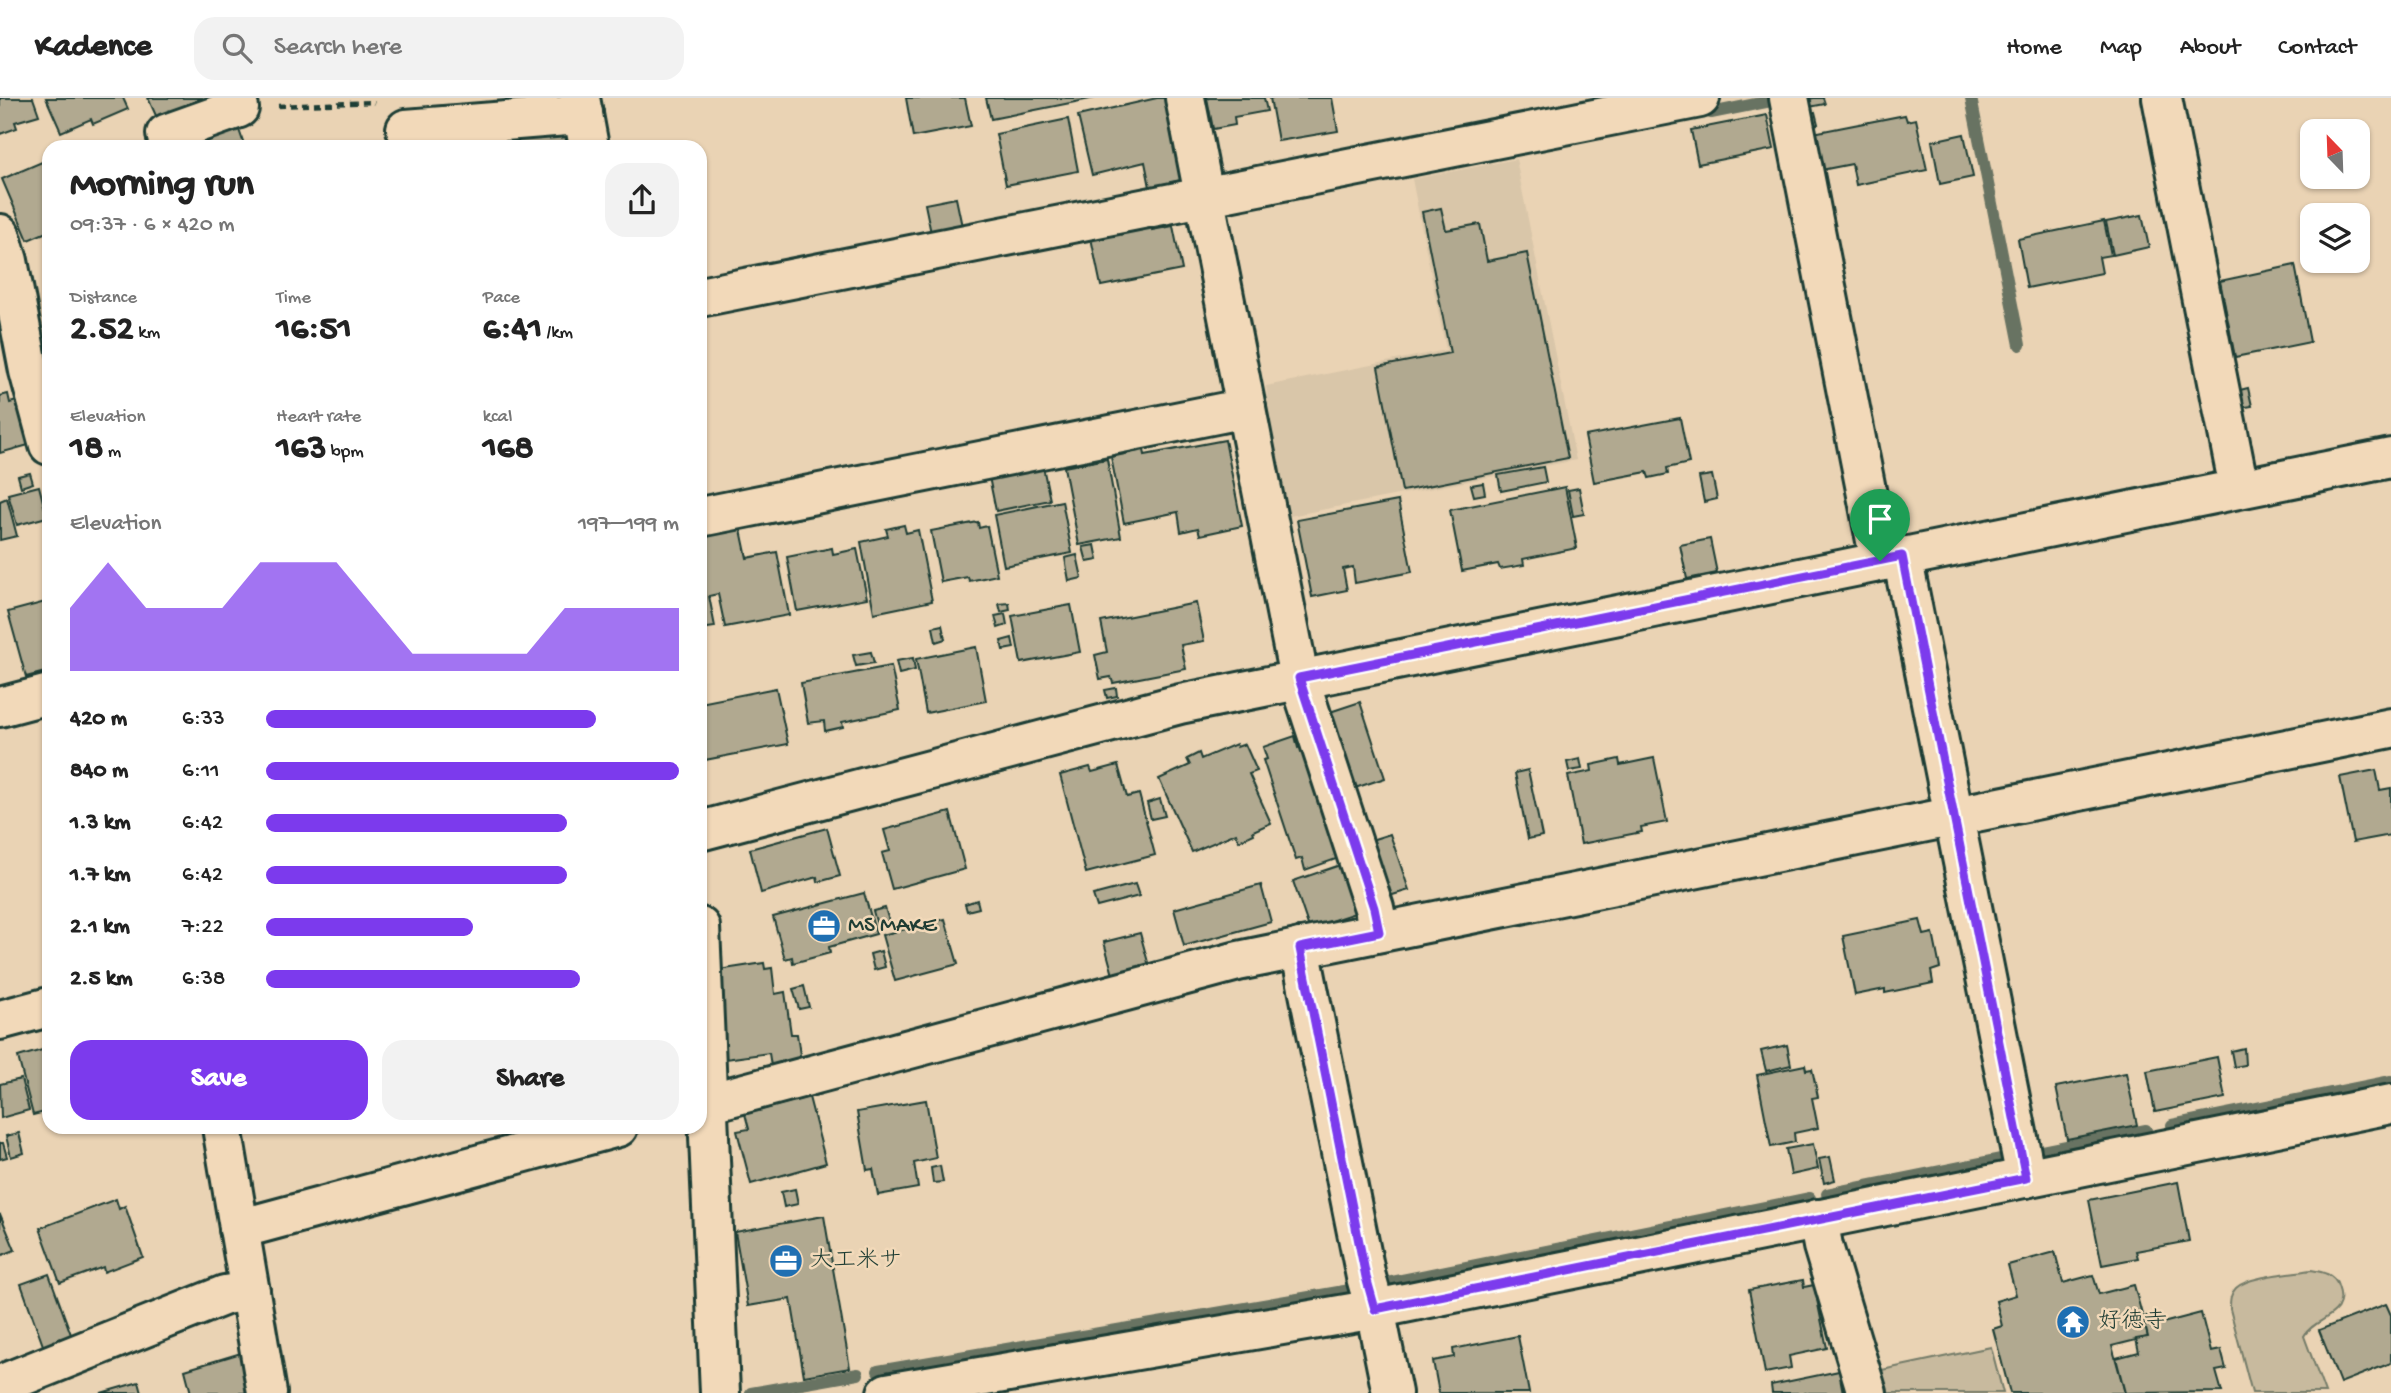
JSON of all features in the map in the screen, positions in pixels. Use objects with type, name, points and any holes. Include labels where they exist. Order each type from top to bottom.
[{"type":"street","points":[[1185,98],[1299,678],[1374,908],[1379,932]]},
{"type":"street","points":[[707,296],[1700,98]]},
{"type":"street","points":[[1789,98],[1891,559],[1954,816],[2026,1178]]},
{"type":"street","points":[[2162,98],[2239,488]]},
{"type":"street","points":[[168,140],[166,134],[239,108]]},
{"type":"street","points":[[406,129],[567,116],[584,119]]},
{"type":"street","points":[[0,234],[8,261],[26,372],[42,423]]},
{"type":"street","points":[[707,516],[1245,408]]},
{"type":"street","points":[[707,829],[1107,722],[1299,678],[2391,458]]},
{"type":"street","points":[[0,707],[42,696]]},
{"type":"street","points":[[707,1103],[1176,977],[1300,948],[2391,727]]},
{"type":"street","points":[[1300,948],[1392,1393]]},
{"type":"street","points":[[0,1020],[42,1009]]},
{"type":"street","points":[[887,1393],[1375,1309],[2391,1104]]},
{"type":"street","points":[[223,1134],[267,1393]]},
{"type":"street","points":[[239,1229],[592,1134]]},
{"type":"street","points":[[706,1134],[720,1393]]},
{"type":"street","points":[[1818,1219],[1823,1246],[1867,1393]]},
{"type":"street","points":[[0,1385],[225,1295],[250,1291]]},
{"type":"path","points":[[239,108],[372,102],[406,129]]},
{"type":"shaded area","points":[[1516,159],[1576,460],[1280,518],[1257,397],[1267,395],[1266,386],[1446,350],[1412,179]]},
{"type":"shaded area","points":[[2311,1270],[2331,1276],[2338,1286],[2340,1297],[2335,1311],[2309,1329],[2304,1336],[2325,1393],[2252,1393],[2230,1309],[2233,1293],[2236,1288],[2250,1281]]},
{"type":"shaded area","points":[[1991,1347],[2003,1393],[1883,1393],[1877,1371]]},
{"type":"building","points":[[0,98],[33,98],[39,115],[15,122],[17,128],[0,134]]},
{"type":"building","points":[[46,98],[123,98],[128,109],[93,124],[91,119],[61,132]]},
{"type":"building","points":[[148,98],[203,98],[157,118]]},
{"type":"building","points":[[906,98],[965,98],[971,126],[913,137]]},
{"type":"building","points":[[986,98],[1095,98],[991,119]]},
{"type":"building","points":[[1167,98],[1186,179],[1150,187],[1145,162],[1092,175],[1078,116]]},
{"type":"building","points":[[1207,98],[1264,98],[1267,111],[1234,117],[1235,125],[1213,129]]},
{"type":"building","points":[[1270,98],[1332,98],[1338,131],[1278,141]]},
{"type":"building","points":[[1823,98],[1825,104],[1804,108],[1803,100]]},
{"type":"building","points":[[1815,112],[1818,124],[1807,127],[1804,114]]},
{"type":"building","points":[[1767,115],[1774,149],[1698,164],[1691,130]]},
{"type":"building","points":[[1905,115],[1907,121],[1916,119],[1927,170],[1856,185],[1852,164],[1816,171],[1808,134]]},
{"type":"building","points":[[1068,119],[1078,171],[1006,185],[996,134]]},
{"type":"building","points":[[238,127],[243,140],[202,140]]},
{"type":"building","points":[[565,133],[566,140],[498,140]]},
{"type":"building","points":[[1964,134],[1973,177],[1940,184],[1932,141]]},
{"type":"building","points":[[42,162],[42,234],[28,240],[2,179]]},
{"type":"building","points":[[956,198],[963,231],[932,238],[925,204]]},
{"type":"building","points":[[1441,208],[1446,230],[1480,224],[1487,261],[1527,253],[1568,458],[1402,491],[1378,367],[1450,353],[1422,212]]},
{"type":"building","points":[[2142,215],[2149,247],[2113,255],[2106,222]]},
{"type":"building","points":[[2104,221],[2111,255],[2099,257],[2102,273],[2027,288],[2018,239]]},
{"type":"building","points":[[1151,226],[1152,230],[1173,226],[1182,270],[1101,286],[1091,238]]},
{"type":"building","points":[[2295,265],[2310,342],[2235,357],[2220,281]]},
{"type":"building","points":[[2248,388],[2252,406],[2239,408],[2236,391]]},
{"type":"building","points":[[8,394],[10,403],[20,400],[32,444],[0,453],[0,396]]},
{"type":"building","points":[[1680,418],[1689,463],[1667,468],[1668,474],[1649,478],[1647,472],[1594,482],[1585,436]]},
{"type":"building","points":[[1225,440],[1242,526],[1200,535],[1198,528],[1181,532],[1178,512],[1124,523],[1111,457],[1144,450],[1145,455]]},
{"type":"building","points":[[1107,459],[1121,537],[1079,545],[1064,467]]},
{"type":"building","points":[[1042,462],[1050,500],[996,511],[988,472]]},
{"type":"building","points":[[1543,467],[1546,482],[1501,491],[1498,475]]},
{"type":"building","points":[[30,473],[33,483],[21,487],[18,476]]},
{"type":"building","points":[[1712,475],[1717,499],[1704,502],[1699,477]]},
{"type":"building","points":[[1483,483],[1485,494],[1474,496],[1471,485]]},
{"type":"building","points":[[39,486],[42,518],[17,525],[8,494]]},
{"type":"building","points":[[1565,487],[1577,548],[1523,559],[1524,565],[1500,569],[1498,564],[1462,571],[1450,510]]},
{"type":"building","points":[[1579,488],[1584,514],[1573,516],[1568,490]]},
{"type":"building","points":[[7,498],[17,536],[0,540],[0,501]]},
{"type":"building","points":[[1062,501],[1072,553],[1004,566],[994,515]]},
{"type":"building","points":[[1398,501],[1412,572],[1355,583],[1353,567],[1343,569],[1347,590],[1312,597],[1297,520]]},
{"type":"building","points":[[978,522],[979,528],[987,526],[997,575],[969,581],[968,577],[941,582],[931,531]]},
{"type":"building","points":[[740,525],[747,558],[777,552],[789,615],[725,627],[718,594],[709,596],[715,627],[707,628],[707,531]]},
{"type":"building","points":[[904,525],[906,533],[918,530],[932,601],[874,613],[861,542],[888,536],[886,529]]},
{"type":"building","points":[[1710,539],[1717,573],[1687,579],[1680,545]]},
{"type":"building","points":[[1095,545],[1098,560],[1087,562],[1083,547]]},
{"type":"building","points":[[832,548],[833,554],[857,549],[867,598],[797,611],[787,557]]},
{"type":"building","points":[[1077,555],[1082,578],[1069,581],[1065,558]]},
{"type":"building","points":[[42,603],[42,673],[26,677],[8,612]]},
{"type":"building","points":[[1009,603],[1010,610],[1001,612],[999,604]]},
{"type":"building","points":[[1196,603],[1204,641],[1181,645],[1186,669],[1113,683],[1111,677],[1100,679],[1095,655],[1107,652],[1101,622]]},
{"type":"building","points":[[1071,605],[1080,652],[1021,663],[1012,616]]},
{"type":"building","points":[[1005,614],[1007,625],[998,628],[995,616]]},
{"type":"building","points":[[942,625],[945,639],[936,642],[933,627]]},
{"type":"building","points":[[1012,638],[1014,648],[1003,650],[1001,641]]},
{"type":"building","points":[[976,647],[986,701],[926,713],[916,659]]},
{"type":"building","points":[[871,652],[874,663],[856,666],[853,655]]},
{"type":"building","points":[[913,658],[915,670],[899,674],[896,661]]},
{"type":"building","points":[[891,666],[900,710],[842,722],[843,727],[825,731],[824,721],[808,723],[801,683]]},
{"type":"building","points":[[776,688],[788,744],[707,760],[707,702]]},
{"type":"building","points":[[1116,688],[1117,696],[1107,698],[1105,690]]},
{"type":"building","points":[[1360,702],[1385,778],[1352,789],[1327,713]]},
{"type":"building","points":[[1295,736],[1298,748],[1303,746],[1339,858],[1305,870],[1302,858],[1296,860],[1263,760],[1267,759],[1263,747]]},
{"type":"building","points":[[1236,744],[1237,747],[1245,744],[1257,771],[1249,774],[1271,823],[1239,841],[1236,833],[1192,852],[1159,779],[1190,765],[1187,759],[1199,753],[1201,759]]},
{"type":"building","points":[[1654,758],[1667,822],[1641,827],[1642,832],[1581,844],[1568,776],[1592,771],[1591,765],[1619,759],[1620,765]]},
{"type":"building","points":[[1580,759],[1582,769],[1569,771],[1567,762]]},
{"type":"building","points":[[1118,765],[1127,797],[1139,794],[1155,855],[1086,873],[1060,775],[1090,767],[1092,772]]},
{"type":"building","points":[[1528,770],[1542,836],[1528,839],[1515,773]]},
{"type":"building","points":[[2376,770],[2380,790],[2391,788],[2391,835],[2353,842],[2340,777]]},
{"type":"building","points":[[1160,799],[1165,816],[1151,819],[1147,803]]},
{"type":"building","points":[[950,812],[965,869],[892,889],[882,853],[890,851],[884,830]]},
{"type":"building","points":[[827,828],[840,876],[818,882],[817,877],[761,893],[750,849]]},
{"type":"building","points":[[1390,834],[1409,890],[1386,897],[1368,841]]},
{"type":"building","points":[[1343,864],[1358,912],[1309,928],[1293,881]]},
{"type":"building","points":[[1135,884],[1139,896],[1097,907],[1093,895]]},
{"type":"building","points":[[1261,885],[1271,922],[1184,946],[1174,909]]},
{"type":"building","points":[[864,893],[876,934],[829,947],[830,953],[793,963],[792,957],[785,959],[773,917]]},
{"type":"building","points":[[977,900],[979,908],[967,911],[965,904]]},
{"type":"building","points":[[885,908],[889,921],[877,925],[873,911]]},
{"type":"building","points":[[945,919],[958,964],[895,981],[882,935]]},
{"type":"building","points":[[1920,920],[1924,935],[1933,933],[1940,968],[1931,971],[1933,983],[1885,993],[1885,989],[1855,995],[1843,936]]},
{"type":"building","points":[[1140,933],[1149,966],[1113,975],[1104,942]]},
{"type":"building","points":[[881,951],[885,967],[874,970],[870,954]]},
{"type":"building","points":[[764,963],[765,969],[772,968],[775,994],[785,992],[791,1034],[797,1034],[801,1062],[771,1066],[769,1053],[725,1059],[717,1003],[723,1002],[718,970]]},
{"type":"building","points":[[804,986],[809,1007],[799,1009],[793,989]]},
{"type":"building","points":[[1787,1045],[1791,1065],[1766,1071],[1761,1051]]},
{"type":"building","points":[[2244,1048],[2245,1065],[2234,1067],[2231,1051]]},
{"type":"building","points":[[42,1050],[42,1113],[33,1115],[18,1057]]},
{"type":"building","points":[[2217,1057],[2225,1098],[2155,1112],[2147,1071]]},
{"type":"building","points":[[1805,1065],[1806,1070],[1812,1069],[1818,1097],[1812,1098],[1818,1128],[1794,1133],[1795,1142],[1771,1147],[1757,1075]]},
{"type":"building","points":[[2126,1073],[2137,1125],[2067,1139],[2056,1087]]},
{"type":"building","points":[[21,1079],[29,1110],[1,1118],[0,1084]]},
{"type":"building","points":[[809,1097],[826,1163],[751,1184],[737,1131],[749,1129],[745,1114]]},
{"type":"building","points":[[926,1100],[936,1158],[914,1163],[918,1188],[878,1195],[873,1169],[867,1170],[857,1112]]},
{"type":"building","points":[[19,1133],[24,1153],[11,1157],[6,1136]]},
{"type":"building","points":[[0,1143],[3,1143],[7,1157],[0,1159]]},
{"type":"building","points":[[1813,1144],[1818,1169],[1791,1175],[1786,1149]]},
{"type":"building","points":[[1830,1157],[1835,1180],[1824,1183],[1819,1159]]},
{"type":"building","points":[[940,1166],[943,1182],[933,1183],[931,1168]]},
{"type":"building","points":[[2178,1182],[2189,1241],[2136,1251],[2138,1258],[2102,1265],[2089,1200]]},
{"type":"building","points":[[795,1189],[798,1204],[784,1207],[781,1192]]},
{"type":"building","points":[[116,1199],[119,1209],[125,1206],[143,1257],[104,1272],[103,1267],[60,1283],[40,1228]]},
{"type":"building","points":[[0,1214],[15,1250],[0,1256]]},
{"type":"building","points":[[824,1216],[850,1368],[804,1376],[791,1299],[748,1306],[735,1232]]},
{"type":"building","name":"好徳寺","points":[[2055,1252],[2063,1283],[2093,1275],[2099,1294],[2134,1285],[2148,1337],[2112,1346],[2125,1393],[2010,1393],[1993,1329],[2002,1326],[1996,1301],[2016,1295],[2008,1265]]},
{"type":"building","points":[[49,1274],[73,1340],[45,1351],[21,1284]]},
{"type":"building","points":[[1803,1280],[1804,1287],[1814,1285],[1827,1348],[1789,1356],[1791,1368],[1765,1373],[1749,1290]]},
{"type":"building","points":[[2386,1304],[2391,1315],[2391,1363],[2340,1383],[2319,1330]]},
{"type":"building","points":[[2201,1313],[2211,1352],[2221,1350],[2226,1369],[2216,1371],[2222,1392],[2125,1393],[2116,1358],[2139,1352],[2136,1339],[2148,1337],[2143,1317],[2152,1315],[2155,1325]]},
{"type":"building","points":[[1518,1336],[1529,1393],[1439,1393],[1433,1361],[1454,1357],[1453,1349]]},
{"type":"building","points":[[241,1353],[252,1393],[191,1393],[185,1370]]},
{"type":"building","points":[[1839,1371],[1843,1393],[1772,1393],[1771,1385]]},
{"type":"building","points":[[139,1382],[142,1393],[101,1393]]},
{"type":"waterway","points":[[1971,98],[2020,345]]},
{"type":"waterway","points":[[1711,113],[1776,100]]},
{"type":"waterway","points":[[2172,1125],[2391,1081]]},
{"type":"waterway","points":[[2037,1152],[2146,1130]]},
{"type":"waterway","points":[[1827,1194],[2006,1158]]},
{"type":"waterway","points":[[1387,1283],[1810,1198]]},
{"type":"waterway","points":[[878,1371],[1350,1290]]},
{"type":"waterway","points":[[751,1393],[858,1374]]},
{"type":"place","name":"MS MAKE","points":[[824,926]]},
{"type":"place","name":"大工米サ","points":[[786,1261]]},
{"type":"place","name":"好徳寺","points":[[2073,1322]]},
{"type":"route","points":[[1902,556],[2026,1178],[1375,1309],[1366,1277],[1300,948],[1379,932],[1374,908],[1299,678],[1880,561],[1902,556]]}]
